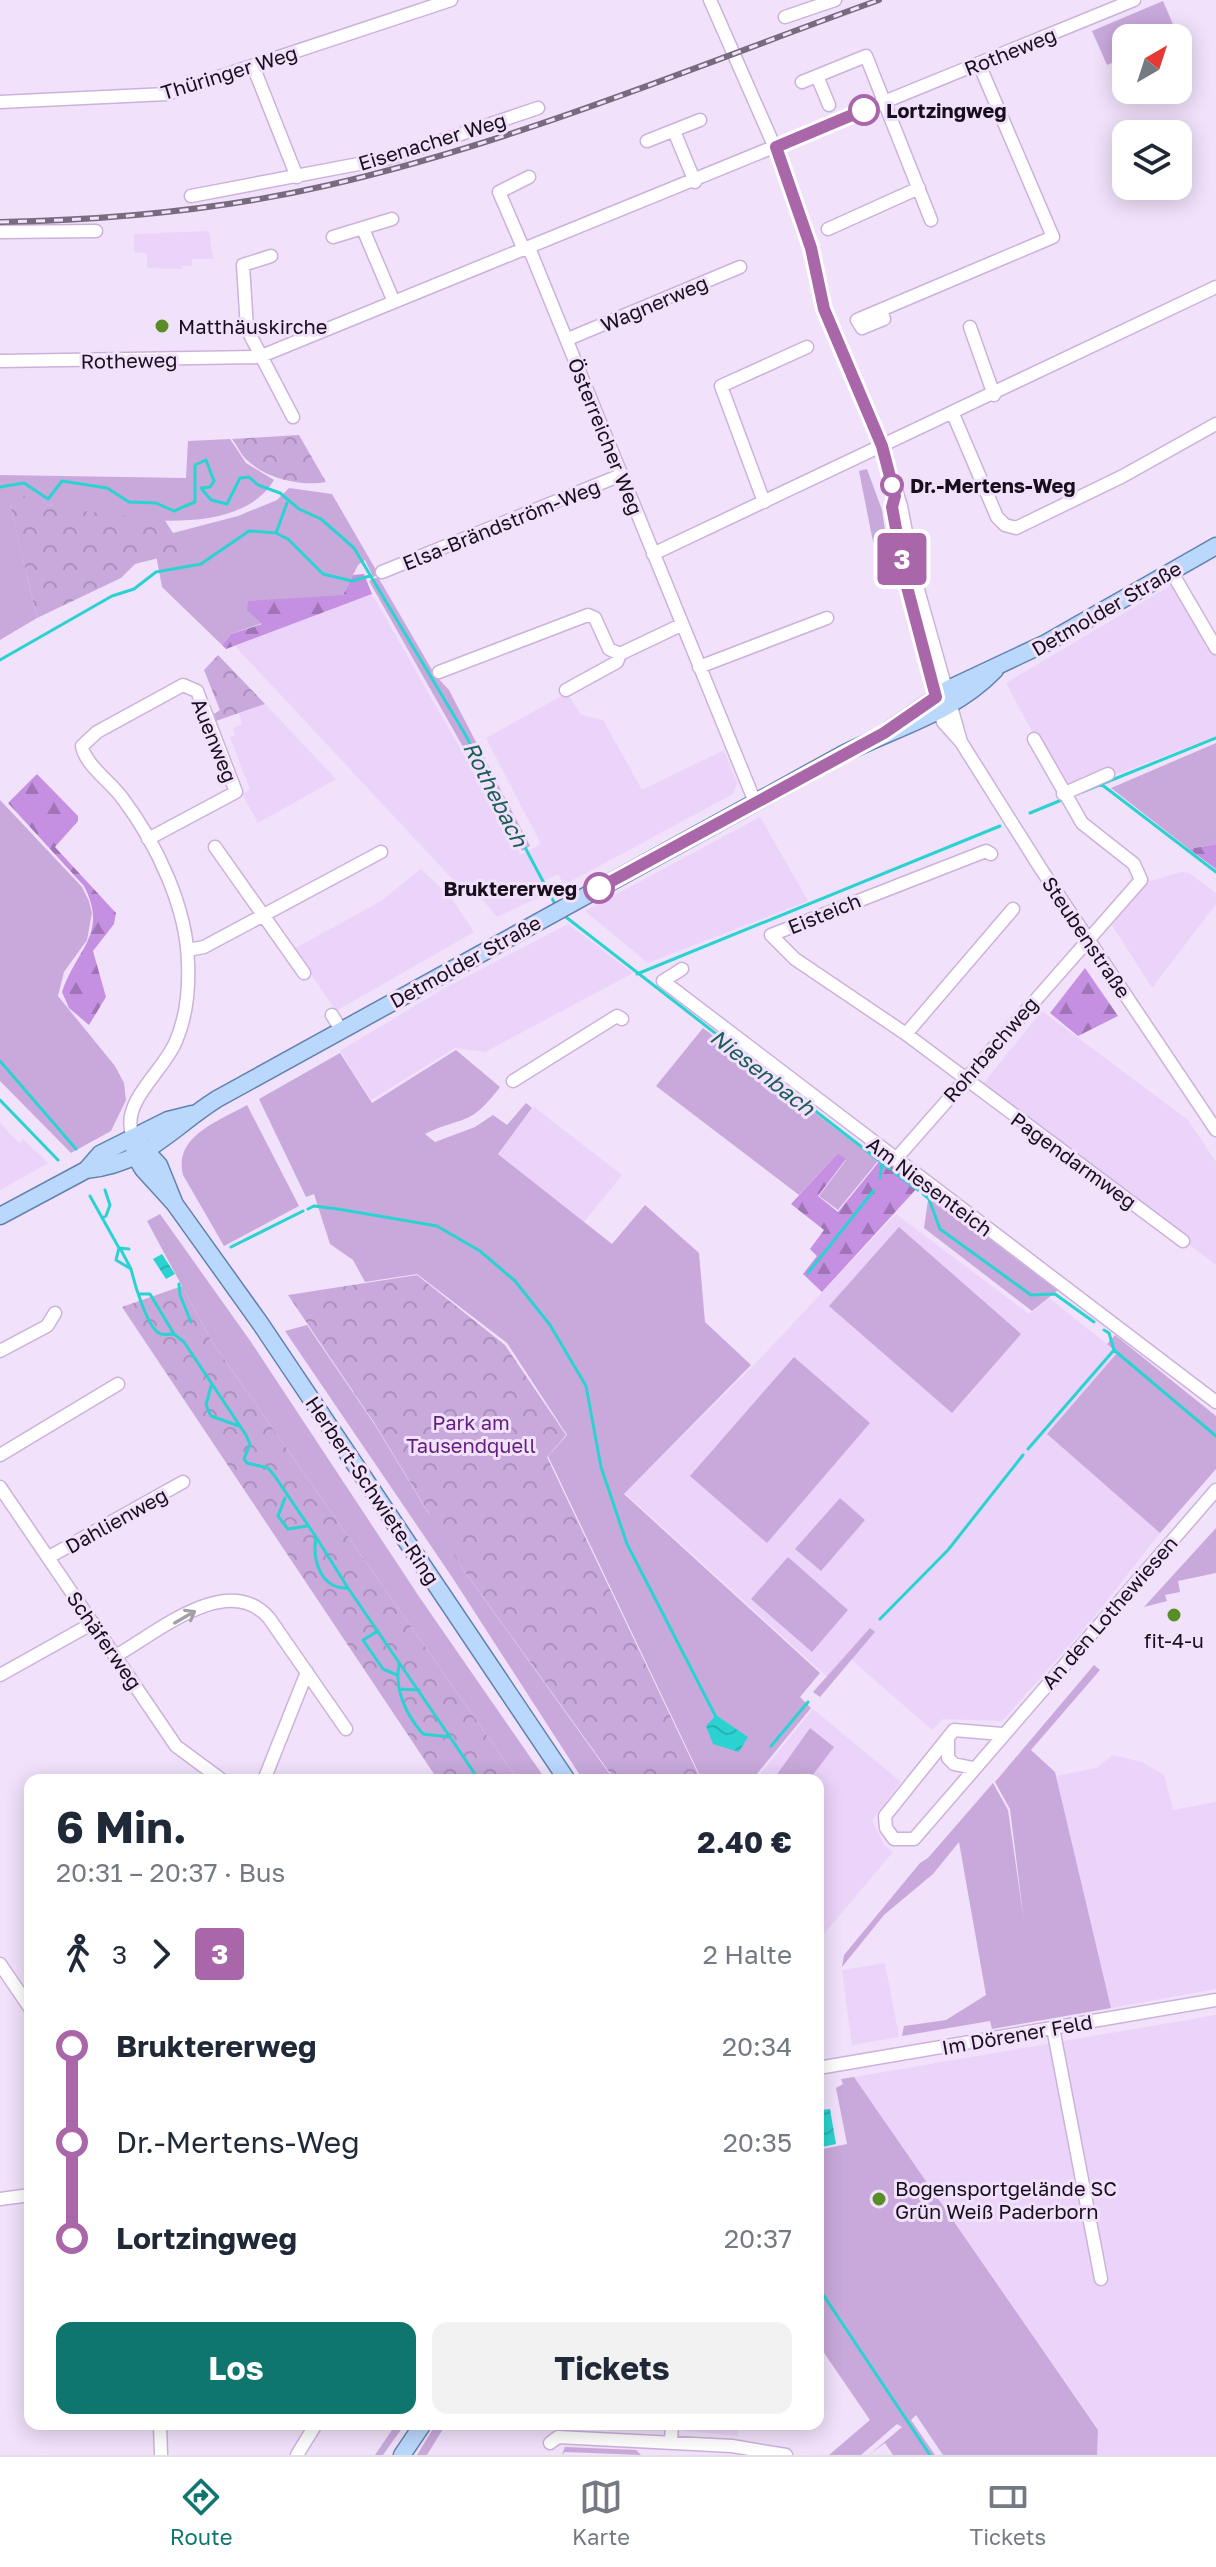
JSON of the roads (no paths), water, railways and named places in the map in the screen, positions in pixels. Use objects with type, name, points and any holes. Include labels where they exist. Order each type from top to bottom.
[{"type":"main road","name":"Detmolder Straße","points":[[0,1216],[86,1170],[100,1154],[168,1120],[192,1114],[755,802],[884,733],[910,727],[944,700],[975,690],[995,670],[1216,546]]},
{"type":"main road","name":"Detmolder Straße","points":[[86,1170],[109,1168],[141,1152],[175,1133],[192,1114]]},
{"type":"main road","points":[[167,1180],[167,1160],[175,1133]]},
{"type":"main road","name":"Herbert-Schwiete-Ring","points":[[133,1137],[157,1188],[174,1203],[260,1323],[563,1774]]},
{"type":"main road","name":"Herbert-Schwiete-Ring","points":[[141,1152],[167,1180],[174,1203]]},
{"type":"main road","points":[[402,2455],[419,2430]]},
{"type":"street","name":"Thüringer Weg","points":[[0,102],[167,94],[451,0]]},
{"type":"street","name":"Steubenstraße","points":[[710,0],[776,147],[811,248],[824,309],[882,446],[895,496],[901,506],[951,734],[961,742],[1216,1130]]},
{"type":"street","points":[[785,17],[835,0]]},
{"type":"street","name":"Rotheweg","points":[[0,361],[259,357],[695,182],[1134,0]]},
{"type":"street","points":[[802,82],[866,56],[931,220]]},
{"type":"street","points":[[882,315],[900,303],[1053,237],[979,64]]},
{"type":"street","points":[[253,66],[297,177]]},
{"type":"street","points":[[817,76],[829,105]]},
{"type":"street","name":"Eisenacher Weg","points":[[514,99],[520,114]]},
{"type":"street","name":"Eisenacher Weg","points":[[191,196],[390,158],[538,108]]},
{"type":"street","points":[[647,141],[700,120]]},
{"type":"street","points":[[674,131],[695,182]]},
{"type":"street","points":[[526,249],[499,192],[529,177]]},
{"type":"street","points":[[199,181],[205,194]]},
{"type":"street","points":[[828,229],[919,188]]},
{"type":"street","points":[[333,237],[392,219]]},
{"type":"street","points":[[363,229],[394,302]]},
{"type":"street","points":[[0,232],[96,231]]},
{"type":"street","name":"Österreicher Weg","points":[[526,249],[568,339],[755,802]]},
{"type":"street","points":[[271,256],[243,265],[247,329],[293,417]]},
{"type":"street","name":"Wagnerweg","points":[[568,339],[740,267]]},
{"type":"street","points":[[653,554],[994,395],[1216,287]]},
{"type":"street","points":[[970,327],[994,395]]},
{"type":"street","points":[[764,502],[721,386],[807,347]]},
{"type":"street","points":[[953,414],[997,517],[1005,525],[1016,528],[1214,430]]},
{"type":"street","name":"Elsa-Brändström-Weg","points":[[382,572],[621,475]]},
{"type":"street","points":[[1171,571],[1215,643]]},
{"type":"street","points":[[439,672],[588,615],[595,618],[609,649],[620,654]]},
{"type":"street","points":[[699,667],[827,618]]},
{"type":"street","points":[[566,690],[617,662],[620,654],[681,625]]},
{"type":"street","name":"Auenweg","points":[[183,685],[193,687],[236,792],[148,839],[124,800],[86,757],[82,746],[106,726],[183,685]]},
{"type":"street","points":[[1034,739],[1066,799],[1108,774]]},
{"type":"street","name":"Rohrbachweg","points":[[895,1160],[1141,880],[1140,872],[1082,823],[1066,799]]},
{"type":"street","points":[[133,1137],[129,1126],[130,1111],[164,1063],[181,1026],[187,987],[188,950],[173,892],[148,839]]},
{"type":"street","points":[[215,847],[304,973]]},
{"type":"street","name":"Eisteich","points":[[965,1077],[795,959],[771,935],[936,869],[986,851],[991,854]]},
{"type":"street","points":[[188,950],[204,947],[381,852]]},
{"type":"street","points":[[906,1034],[1013,909]]},
{"type":"street","points":[[997,928],[1008,937]]},
{"type":"street","name":"Am Niesenteich","points":[[682,969],[663,981],[1216,1402]]},
{"type":"street","points":[[332,1015],[341,1030]]},
{"type":"street","points":[[513,1081],[617,1016],[622,1019]]},
{"type":"street","name":"Pagendarmweg","points":[[965,1077],[1183,1241]]},
{"type":"street","points":[[0,1351],[47,1326],[55,1313]]},
{"type":"street","points":[[0,1455],[118,1384]]},
{"type":"street","name":"Dahlienweg","points":[[49,1557],[183,1482]]},
{"type":"street","name":"Schäferweg","points":[[0,1487],[176,1746],[214,1774]]},
{"type":"street","name":"An den Lothewiesen","points":[[949,1734],[885,1816],[886,1828],[894,1839],[914,1839],[1216,1490]]},
{"type":"street","points":[[117,1655],[205,1605],[234,1597],[258,1606],[346,1729]]},
{"type":"street","points":[[0,1675],[93,1623]]},
{"type":"street","points":[[266,1774],[307,1672]]},
{"type":"street","points":[[973,1768],[954,1764],[948,1758],[949,1734],[954,1730],[1002,1734]]},
{"type":"street","points":[[0,1964],[24,1999]]},
{"type":"street","name":"Im Dörener Feld","points":[[824,2067],[1216,2000]]},
{"type":"street","points":[[1053,2028],[1101,2279]]},
{"type":"street","points":[[0,2199],[24,2196]]},
{"type":"street","points":[[160,2430],[161,2455]]},
{"type":"street","points":[[297,2455],[312,2430]]},
{"type":"street","points":[[671,2442],[672,2430]]},
{"type":"street","points":[[550,2443],[558,2437],[671,2442],[786,2455]]},
{"type":"water","points":[[162,1254],[175,1274],[166,1279],[153,1259]]},
{"type":"water","points":[[716,1715],[748,1737],[739,1752],[713,1744],[706,1726]]},
{"type":"water","points":[[830,2109],[836,2144],[824,2147],[824,2110]]},
{"type":"waterway","name":"Rothebach","points":[[0,487],[24,483],[48,499],[62,481],[107,488],[129,502],[156,503],[174,511],[195,502],[195,465],[206,460],[214,481],[210,487],[201,488],[211,500],[227,504],[240,478],[249,477],[258,485],[280,493],[299,509],[321,519],[354,548],[465,734],[555,904]]},
{"type":"waterway","points":[[276,533],[287,503]]},
{"type":"waterway","points":[[0,660],[112,596],[134,589],[156,572],[201,564],[249,531],[276,533],[288,539],[323,574],[352,581],[370,576]]},
{"type":"waterway","name":"Rothebach","points":[[1082,792],[1216,738]]},
{"type":"waterway","points":[[1101,784],[1216,872]]},
{"type":"waterway","name":"Rothebach","points":[[1030,813],[1064,799]]},
{"type":"waterway","name":"Rothebach","points":[[637,974],[1000,826]]},
{"type":"waterway","name":"Niesenbach","points":[[562,914],[890,1169]]},
{"type":"waterway","points":[[0,1061],[76,1149]]},
{"type":"waterway","points":[[0,1100],[58,1160]]},
{"type":"waterway","points":[[880,1178],[882,1163]]},
{"type":"waterway","name":"Niesenbach","points":[[895,1173],[918,1190]]},
{"type":"waterway","points":[[102,1218],[110,1205],[105,1190]]},
{"type":"waterway","points":[[808,1273],[874,1190]]},
{"type":"waterway","name":"Niesenbach","points":[[923,1194],[929,1199],[940,1229],[1031,1295],[1055,1294],[1094,1322]]},
{"type":"waterway","points":[[90,1196],[119,1248],[116,1260],[131,1269],[151,1324],[161,1334],[174,1334],[184,1342],[246,1435],[250,1444],[244,1459],[247,1463],[268,1468],[316,1537],[320,1572],[331,1584],[348,1588],[450,1737]]},
{"type":"waterway","points":[[308,1209],[314,1206],[338,1209],[437,1226],[480,1251],[515,1281],[550,1325],[586,1386],[601,1467],[627,1544],[716,1717]]},
{"type":"waterway","points":[[231,1247],[303,1211]]},
{"type":"waterway","points":[[119,1248],[129,1249]]},
{"type":"waterway","points":[[120,1248],[131,1269]]},
{"type":"waterway","points":[[179,1284],[191,1322]]},
{"type":"waterway","points":[[139,1294],[150,1294],[174,1334]]},
{"type":"waterway","name":"Niesenbach","points":[[1104,1330],[1109,1333],[1114,1350],[1216,1436]]},
{"type":"waterway","points":[[1028,1449],[1114,1350]]},
{"type":"waterway","points":[[211,1386],[206,1405],[211,1416],[239,1426]]},
{"type":"waterway","points":[[880,1619],[948,1550],[1023,1455]]},
{"type":"waterway","points":[[285,1498],[278,1516],[288,1529],[307,1526]]},
{"type":"waterway","points":[[316,1537],[348,1588]]},
{"type":"waterway","points":[[378,1631],[363,1640],[383,1669],[397,1675]]},
{"type":"waterway","points":[[399,1665],[400,1693],[417,1727],[423,1734],[450,1737],[475,1774]]},
{"type":"waterway","points":[[399,1689],[419,1690]]},
{"type":"waterway","points":[[771,1746],[808,1702]]},
{"type":"waterway","points":[[824,2296],[930,2455]]},
{"type":"railway","points":[[0,222],[83,219],[207,207],[329,185],[538,125],[879,0]]},
{"type":"place","name":"Lortzingweg","points":[[864,110]]},
{"type":"place","name":"Matthäuskirche","points":[[162,326]]},
{"type":"place","name":"Dr.-Mertens-Weg","points":[[892,485]]},
{"type":"place","name":"Bruktererweg","points":[[599,888]]},
{"type":"place","name":"fit-4-u","points":[[1174,1615]]},
{"type":"place","name":"Bogensportgelände SC Grün Weiß Paderborn","points":[[879,2199]]},
{"type":"park label","name":"Park am Tausendquell","points":[[471,1434]]}]
